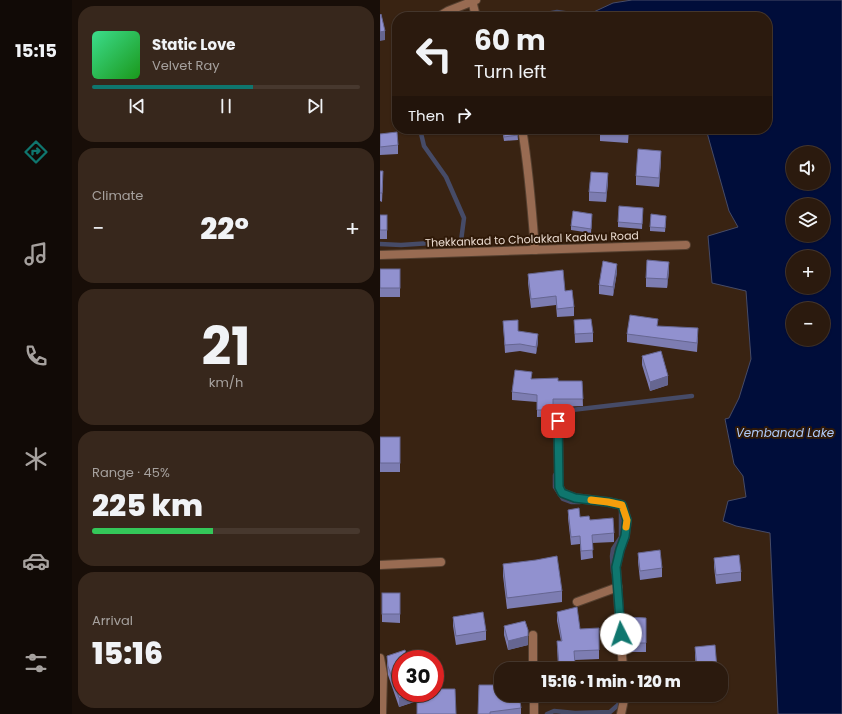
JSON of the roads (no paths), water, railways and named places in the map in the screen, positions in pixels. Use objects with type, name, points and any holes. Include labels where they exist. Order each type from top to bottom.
[{"type":"street","points":[[446,12],[473,0],[475,12]]},
{"type":"street","points":[[523,134],[535,250]]},
{"type":"street","name":"Thekkankad to Cholakkal Kadavu Road","points":[[380,255],[686,245]]},
{"type":"street","points":[[558,421],[559,487],[562,493],[575,498],[622,505],[627,520],[625,536],[616,567],[623,662]]},
{"type":"street","points":[[380,565],[441,562]]},
{"type":"street","points":[[577,602],[618,587]]},
{"type":"street","points":[[533,635],[533,662]]},
{"type":"street","points":[[380,658],[383,674],[382,714]]},
{"type":"street","points":[[534,702],[534,714]]},
{"type":"street","points":[[621,714],[624,702]]},
{"type":"water","name":"Vembanad Lake","points":[[632,0],[842,0],[842,714],[778,714],[770,533],[736,526],[723,521],[728,501],[746,497],[743,476],[734,464],[725,419],[729,418],[739,398],[751,359],[746,291],[712,283],[708,236],[738,227],[729,211],[707,134],[772,134],[772,12],[594,12],[613,3]]},
{"type":"waterway","points":[[380,244],[401,245],[461,241],[464,218],[446,177],[424,146],[421,134]]},
{"type":"waterway","points":[[556,423],[557,413],[563,411],[692,396]]},
{"type":"waterway","points":[[555,475],[555,487],[563,499],[571,502],[580,502]]},
{"type":"waterway","points":[[613,572],[613,549],[621,537],[621,511]]},
{"type":"waterway","points":[[547,714],[554,711],[575,713],[610,712],[619,702]]}]
